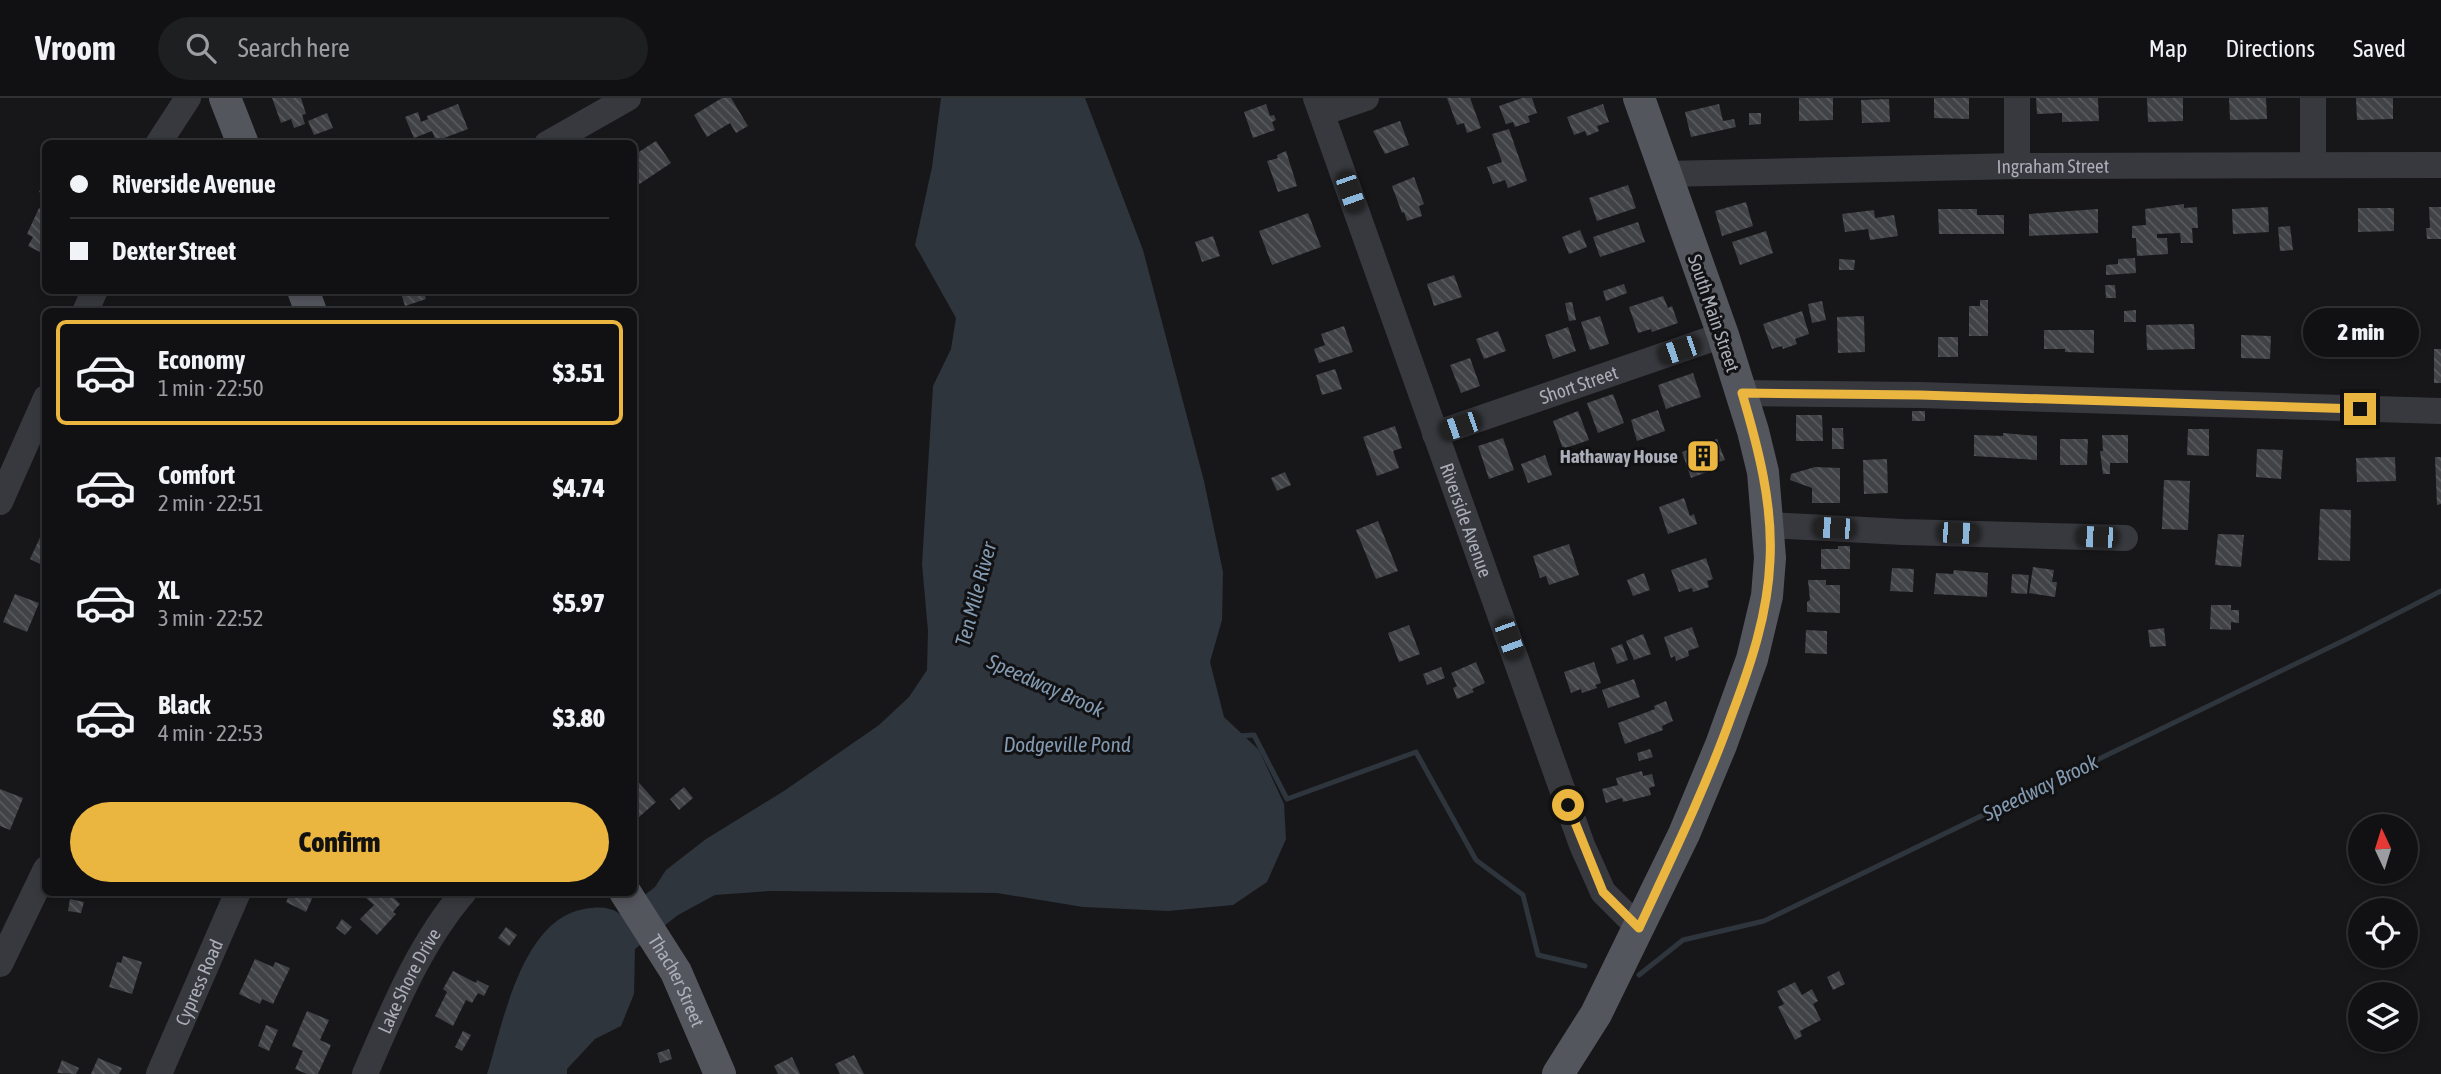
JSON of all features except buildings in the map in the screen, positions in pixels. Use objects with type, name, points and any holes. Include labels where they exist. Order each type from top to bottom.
[{"type":"main road","points":[[226,98],[242,140]]},
{"type":"main road","name":"South Main Street","points":[[1558,1074],[1591,1024],[1684,834],[1721,745],[1752,659],[1767,596],[1769,525],[1763,472],[1723,335],[1639,98]]},
{"type":"main road","name":"Thacher Street","points":[[627,896],[676,972],[720,1074]]},
{"type":"street","points":[[161,140],[188,98]]},
{"type":"street","points":[[554,140],[628,98]]},
{"type":"street","points":[[1319,106],[1366,98]]},
{"type":"street","points":[[2017,98],[2017,166]]},
{"type":"street","points":[[2313,98],[2313,165]]},
{"type":"street","name":"Riverside Avenue","points":[[1319,106],[1582,845],[1603,892],[1639,928]]},
{"type":"street","name":"Ingraham Street","points":[[1665,174],[2017,166],[2441,165]]},
{"type":"street","name":"Short Street","points":[[1435,434],[1723,335]]},
{"type":"street","points":[[1742,393],[1920,395],[2441,411]]},
{"type":"street","points":[[0,502],[42,407]]},
{"type":"street","points":[[1769,525],[1903,532],[2125,538]]},
{"type":"street","points":[[0,964],[42,877]]},
{"type":"street","name":"Cypress Road","points":[[159,1074],[236,896]]},
{"type":"street","name":"Lake Shore Drive","points":[[366,1074],[413,971],[440,923],[461,896]]},
{"type":"water","name":"Dodgeville Pond","points":[[941,98],[1085,98],[1143,250],[1204,481],[1223,572],[1222,620],[1210,662],[1224,717],[1259,750],[1284,804],[1286,839],[1267,882],[1233,905],[1168,911],[1083,907],[997,893],[770,891],[715,895],[678,915],[635,949],[634,994],[621,1026],[595,1039],[567,1069],[567,1074],[487,1074],[518,977],[545,932],[562,917],[584,909],[603,908],[620,914],[655,887],[666,870],[706,839],[784,791],[879,725],[909,697],[927,670],[928,631],[922,564],[933,386],[951,349],[956,318],[915,245],[932,167]]},
{"type":"waterway","name":"Speedway Brook","points":[[1639,975],[1683,940],[1764,921],[2441,591]]},
{"type":"waterway","name":"Speedway Brook","points":[[1238,736],[1254,735],[1287,799],[1416,752],[1476,860],[1523,895],[1538,955],[1585,966]]},
{"type":"place","name":"Hathaway House","points":[[1703,456]]},
{"type":"route","points":[[1568,805],[1603,892],[1639,928],[1684,834],[1721,745],[1752,659],[1767,596],[1769,525],[1763,472],[1742,393],[1920,395],[2360,409]]},
{"type":"water label","name":"Ten Mile River","points":[[975,594]]}]
